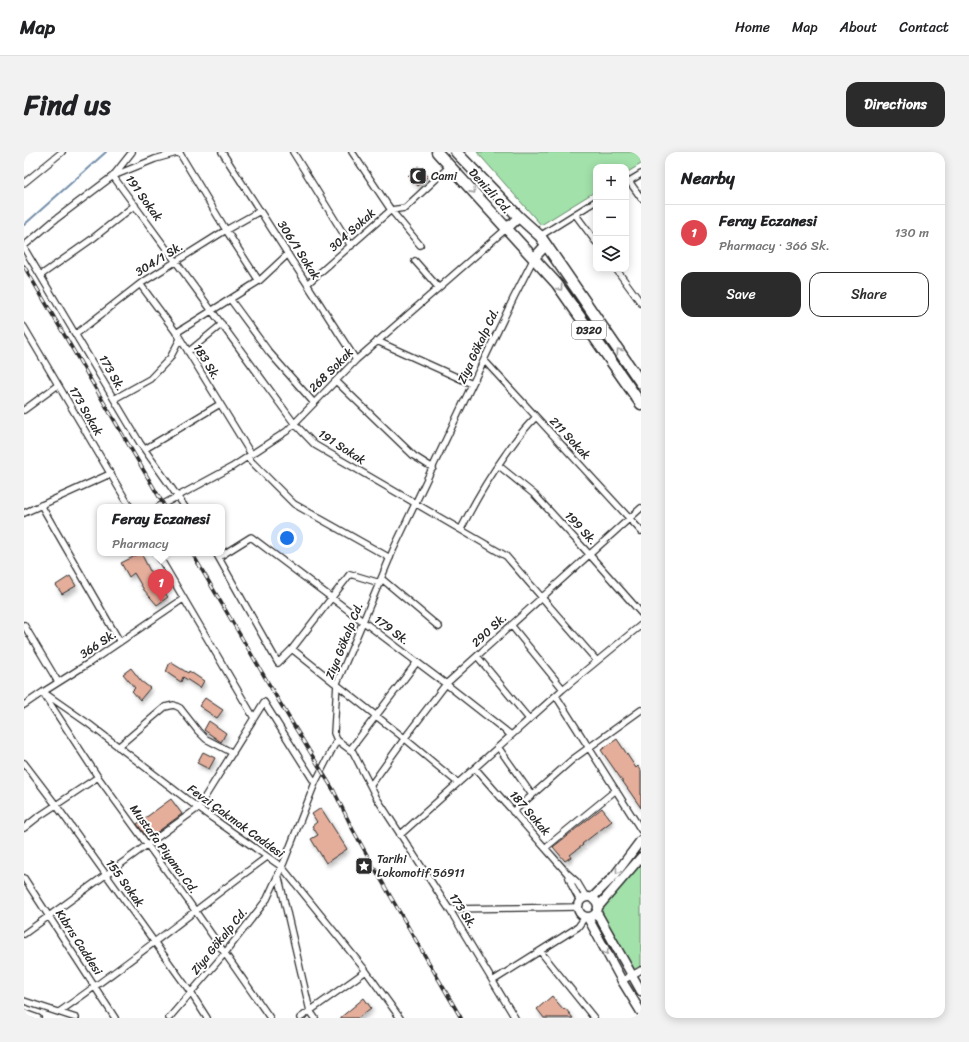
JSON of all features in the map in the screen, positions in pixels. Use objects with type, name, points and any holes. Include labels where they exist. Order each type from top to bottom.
[{"type":"highway","name":"Denizli Cd.","points":[[437,152],[534,258]]},
{"type":"highway","points":[[456,152],[519,217],[540,236],[546,245]]},
{"type":"highway","name":"D320","points":[[546,245],[641,383]]},
{"type":"highway","name":"D320","points":[[534,258],[557,284],[641,404]]},
{"type":"main road","points":[[506,229],[519,217]]},
{"type":"main road","points":[[534,258],[546,245]]},
{"type":"main road","points":[[641,840],[614,876],[584,901],[580,914],[586,918],[641,1012]]},
{"type":"main road","points":[[586,918],[595,916],[598,909],[641,857]]},
{"type":"main road","points":[[584,901],[595,900],[631,975],[641,991]]},
{"type":"street","points":[[24,182],[62,152]]},
{"type":"street","points":[[24,247],[52,222],[113,176],[132,152]]},
{"type":"street","points":[[155,160],[163,152]]},
{"type":"street","points":[[113,176],[179,152],[259,281]]},
{"type":"street","name":"306/1 Sokak","points":[[222,152],[356,360]]},
{"type":"street","points":[[293,152],[351,246]]},
{"type":"street","points":[[352,152],[390,210],[420,246]]},
{"type":"street","name":"304 Sokak","points":[[307,284],[390,210],[405,208],[450,166]]},
{"type":"street","points":[[629,181],[641,174]]},
{"type":"street","name":"191 Sokak","points":[[113,176],[210,310],[294,422],[315,445],[415,505],[461,529],[506,556],[597,661]]},
{"type":"street","points":[[629,183],[641,198]]},
{"type":"street","points":[[540,236],[593,203]]},
{"type":"street","points":[[41,275],[92,239],[134,205]]},
{"type":"street","name":"304/1 Sk.","points":[[76,334],[140,284],[226,230],[260,211]]},
{"type":"street","points":[[575,214],[593,238]]},
{"type":"street","name":"268 Sokak","points":[[163,504],[232,467],[286,430],[356,360],[506,229]]},
{"type":"street","name":"173 Sk.","points":[[24,247],[114,399],[145,449],[183,504]]},
{"type":"street","points":[[176,333],[210,310],[259,281],[288,254]]},
{"type":"street","name":"Ziya Gökalp Cd.","points":[[169,1018],[225,953],[267,899],[282,867],[315,783],[337,740],[334,733],[337,683],[362,622],[390,558],[472,384],[534,258]]},
{"type":"street","points":[[415,261],[438,287]]},
{"type":"street","points":[[618,272],[641,303]]},
{"type":"street","name":"183 Sk.","points":[[140,284],[180,339],[220,404],[249,456],[294,504],[390,558]]},
{"type":"street","points":[[230,299],[269,352],[314,403]]},
{"type":"street","points":[[188,352],[222,324]]},
{"type":"street","name":"173 Sokak","points":[[24,327],[128,504]]},
{"type":"street","points":[[114,399],[150,379],[170,358],[180,339]]},
{"type":"street","points":[[377,341],[472,384]]},
{"type":"street","name":"211 Sokak","points":[[484,360],[641,531]]},
{"type":"street","points":[[336,381],[414,456],[433,468]]},
{"type":"street","points":[[24,410],[58,385]]},
{"type":"street","points":[[145,449],[220,404]]},
{"type":"street","points":[[461,529],[478,496],[498,465],[525,428],[536,417]]},
{"type":"street","name":"199 Sk.","points":[[498,465],[535,495],[641,613]]},
{"type":"street","points":[[24,513],[110,474]]},
{"type":"street","points":[[41,506],[120,642]]},
{"type":"street","name":"290 Sk.","points":[[370,785],[446,684],[641,508]]},
{"type":"street","name":"179 Sk.","points":[[225,551],[251,537],[511,735]]},
{"type":"street","points":[[159,556],[254,718]]},
{"type":"street","points":[[219,556],[278,663],[292,649],[350,574],[381,581],[439,627]]},
{"type":"street","name":"366 Sk.","points":[[24,705],[90,663],[183,599]]},
{"type":"street","points":[[24,625],[58,682]]},
{"type":"street","points":[[510,625],[563,689]]},
{"type":"street","points":[[400,834],[563,689],[641,625]]},
{"type":"street","points":[[292,649],[337,683],[458,783]]},
{"type":"street","points":[[477,656],[530,719]]},
{"type":"street","points":[[350,750],[417,662]]},
{"type":"street","name":"Fevzi Çakmak Caddesi","points":[[43,692],[89,724],[198,808],[282,867],[366,971],[400,1018]]},
{"type":"street","name":"Mustafa Piyancı Cd.","points":[[43,692],[98,777],[195,910],[270,1018]]},
{"type":"street","points":[[556,696],[641,830]]},
{"type":"street","points":[[25,932],[198,808],[264,702],[315,783]]},
{"type":"street","points":[[118,747],[165,707],[174,705],[180,708],[206,739],[233,753]]},
{"type":"street","points":[[513,812],[573,760],[641,710]]},
{"type":"street","name":"173 Sk.","points":[[337,740],[353,752],[376,797],[494,980],[515,1018]]},
{"type":"street","points":[[498,747],[532,795]]},
{"type":"street","name":"155 Sokak","points":[[24,762],[191,993],[207,1018]]},
{"type":"street","name":"187 Sokak","points":[[475,768],[567,873],[577,882],[584,901]]},
{"type":"street","points":[[24,828],[98,777]]},
{"type":"street","points":[[545,848],[616,790]]},
{"type":"street","points":[[59,1012],[95,987],[267,857]]},
{"type":"street","points":[[278,874],[310,1011],[315,1018]]},
{"type":"street","name":"Kıbrıs Caddesi","points":[[24,878],[115,1018]]},
{"type":"street","points":[[449,909],[584,901]]},
{"type":"street","points":[[494,980],[578,927],[586,918]]},
{"type":"street","points":[[540,952],[594,1018]]},
{"type":"street","points":[[622,981],[641,970]]},
{"type":"street","points":[[300,1018],[366,971]]},
{"type":"street","points":[[25,1000],[76,1018]]},
{"type":"street","points":[[24,1013],[38,1018]]},
{"type":"green space","points":[[477,152],[641,152],[641,164],[629,171],[629,164],[593,164],[593,193],[541,225]]},
{"type":"green space","points":[[641,857],[641,970],[631,975],[597,913]]},
{"type":"building","name":"Cami","points":[[418,166],[428,176],[418,186],[408,176]]},
{"type":"building","points":[[135,556],[142,556],[153,577],[168,597],[157,605],[144,590],[134,573],[129,577],[121,563]]},
{"type":"building","points":[[70,576],[76,586],[62,594],[56,585]]},
{"type":"building","points":[[170,662],[188,673],[189,671],[204,681],[200,688],[183,677],[181,682],[166,672]]},
{"type":"building","points":[[131,668],[141,681],[150,688],[140,700],[132,691],[135,688],[123,674]]},
{"type":"building","points":[[205,698],[223,710],[217,718],[199,706]]},
{"type":"building","points":[[209,721],[226,733],[221,742],[204,730]]},
{"type":"building","points":[[617,739],[636,768],[638,766],[641,770],[641,808],[601,750]]},
{"type":"building","points":[[203,752],[215,758],[209,769],[197,763]]},
{"type":"building","points":[[171,799],[182,814],[148,839],[137,824]]},
{"type":"building","points":[[321,808],[347,849],[326,863],[311,839],[318,835],[312,826],[317,822],[312,814]]},
{"type":"building","points":[[602,808],[612,821],[582,844],[583,845],[565,861],[553,847]]},
{"type":"building","points":[[552,996],[573,1018],[544,1018],[537,1009]]},
{"type":"building","points":[[364,998],[371,1008],[358,1018],[340,1018]]},
{"type":"waterway","points":[[24,225],[106,152]]},
{"type":"railway","points":[[24,266],[163,504]]},
{"type":"railway","points":[[194,556],[280,703],[334,791],[353,830],[461,1018]]},
{"type":"place","name":"Cami","points":[[418,176]]},
{"type":"place","name":"Feray Eczanesi","points":[[161,602]]},
{"type":"place","name":"Tarihi Lokomotif 56911","points":[[364,866]]}]
